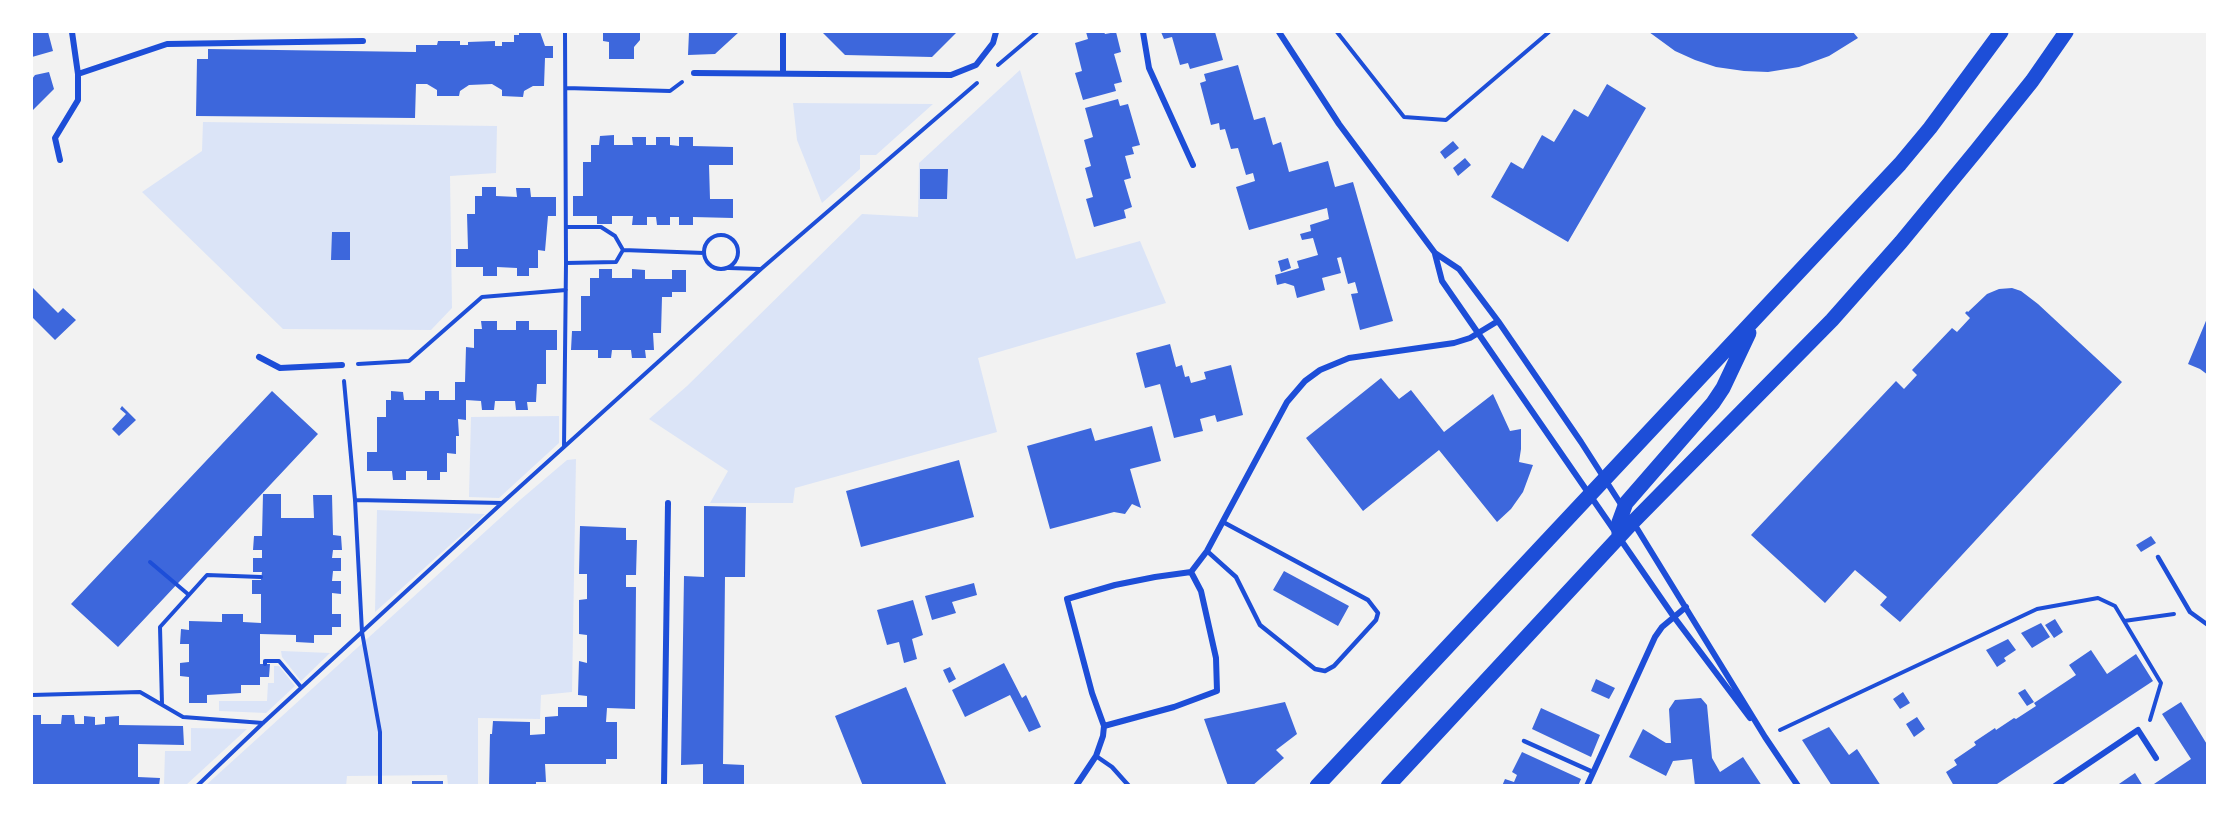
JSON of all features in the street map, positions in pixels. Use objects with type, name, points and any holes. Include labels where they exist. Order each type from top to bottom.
[{"type":"main road","points":[[1317,786],[1900,164],[1930,128],[2001,32]]},
{"type":"main road","points":[[1388,786],[1633,522],[1832,320],[1901,242],[2032,81],[2066,32]]},
{"type":"main road","points":[[1619,537],[1619,522],[1624,508],[1638,488],[1713,403],[1723,388],[1756,320]]},
{"type":"street","points":[[60,160],[55,138],[78,100],[78,74],[72,32]]},
{"type":"street","points":[[783,32],[783,73]]},
{"type":"street","points":[[694,73],[951,75],[976,65],[993,43],[996,32]]},
{"type":"street","points":[[1143,32],[1149,68],[1193,165]]},
{"type":"street","points":[[1280,32],[1339,123],[1435,253],[1459,269],[1498,321],[1624,508],[1765,737],[1798,786]]},
{"type":"street","points":[[78,74],[167,44],[363,41]]},
{"type":"street","points":[[1435,253],[1442,280],[1478,333],[1674,616],[1721,682],[1765,737]]},
{"type":"street","points":[[1076,786],[1096,756],[1104,726],[1092,693],[1067,599],[1135,581],[1191,572],[1207,551],[1281,412],[1300,386],[1312,375],[1329,365],[1349,358],[1455,343],[1498,321]]},
{"type":"street","points":[[259,357],[280,368],[342,365]]},
{"type":"street","points":[[664,786],[668,503]]},
{"type":"street","points":[[1104,726],[1174,707],[1217,691],[1216,658],[1201,591],[1191,572]]},
{"type":"street","points":[[1587,786],[1655,636],[1686,607]]},
{"type":"street","points":[[2055,786],[2138,730],[2156,758]]},
{"type":"lane","points":[[1207,551],[1236,577],[1260,625],[1315,669],[1325,671],[1334,666],[1376,620],[1378,614],[1368,600],[1223,522]]},
{"type":"lane","points":[[2158,557],[2190,612],[2208,625]]},
{"type":"lane","points":[[1524,741],[1593,772]]},
{"type":"lane","points":[[1096,756],[1112,767],[1130,786]]},
{"type":"path","points":[[564,448],[565,32]]},
{"type":"path","points":[[991,71],[1037,32]]},
{"type":"path","points":[[1337,32],[1404,117],[1446,120],[1549,32]]},
{"type":"path","points":[[566,88],[670,91],[694,73]]},
{"type":"path","points":[[197,786],[301,687],[761,269],[983,78]]},
{"type":"path","points":[[566,227],[602,227],[615,236],[623,250]]},
{"type":"path","points":[[728,268],[735,263],[739,252],[735,242],[731,238],[714,236],[706,244],[704,253],[709,265],[720,270],[728,268],[761,269]]},
{"type":"path","points":[[623,250],[704,253]]},
{"type":"path","points":[[566,263],[616,262],[623,250]]},
{"type":"path","points":[[380,786],[380,732],[362,632],[355,500],[342,365],[409,361],[482,297],[566,290]]},
{"type":"path","points":[[355,500],[502,503]]},
{"type":"path","points":[[150,562],[189,595]]},
{"type":"path","points":[[162,704],[160,627],[207,575],[261,577]]},
{"type":"path","points":[[1765,737],[2037,609],[2098,597],[2115,606],[2161,683],[2151,719],[2138,730]]},
{"type":"path","points":[[2124,621],[2190,612]]},
{"type":"path","points":[[265,664],[265,661],[279,661],[301,687]]},
{"type":"path","points":[[32,695],[141,692],[183,717],[263,723]]},
{"type":"shaded area","points":[[1020,70],[1076,259],[1140,241],[1166,303],[978,358],[997,432],[795,488],[793,503],[710,503],[728,471],[649,419],[687,386],[862,214],[918,217],[919,163]]},
{"type":"shaded area","points":[[793,103],[933,104],[876,155],[860,155],[860,169],[822,203],[797,140]]},
{"type":"shaded area","points":[[203,122],[497,126],[496,173],[450,176],[452,308],[431,330],[283,329],[142,192],[202,151]]},
{"type":"shaded area","points":[[559,416],[559,443],[499,498],[469,497],[471,417]]},
{"type":"shaded area","points":[[576,459],[572,692],[541,695],[540,719],[478,718],[478,785],[448,785],[447,775],[347,776],[346,786],[205,786],[520,500],[567,460]]},
{"type":"shaded area","points":[[377,510],[485,514],[375,612]]},
{"type":"shaded area","points":[[281,651],[330,653],[301,681],[282,657]]},
{"type":"shaded area","points":[[274,666],[279,666],[295,686],[266,713],[219,711],[219,701],[267,701],[268,683],[274,683]]},
{"type":"shaded area","points":[[191,728],[247,729],[186,785],[164,785],[165,751],[191,751]]},
{"type":"building","points":[[32,32],[48,32],[53,51],[32,57]]},
{"type":"building","points":[[519,32],[540,32],[545,46],[553,46],[553,58],[545,58],[544,86],[533,86],[524,91],[523,97],[502,96],[502,90],[492,84],[469,85],[460,91],[459,96],[437,96],[437,90],[427,84],[416,84],[415,118],[196,116],[197,59],[208,59],[208,49],[416,52],[416,45],[437,45],[438,41],[460,41],[460,45],[468,45],[468,42],[495,41],[495,46],[502,46],[502,42],[514,42],[514,35],[519,35]]},
{"type":"building","points":[[603,32],[640,32],[640,40],[634,47],[634,59],[609,59],[609,42],[603,41]]},
{"type":"building","points":[[689,32],[739,32],[715,54],[688,55]]},
{"type":"building","points":[[822,32],[957,32],[932,57],[845,55]]},
{"type":"building","points":[[1086,32],[1104,32],[1105,34],[1116,32],[1121,52],[1114,54],[1122,82],[1114,84],[1116,91],[1083,100],[1075,73],[1082,71],[1075,43],[1088,39]]},
{"type":"building","points":[[1161,32],[1215,32],[1223,60],[1190,69],[1188,63],[1180,65],[1172,37],[1164,39]]},
{"type":"building","points":[[1649,32],[1853,32],[1858,38],[1829,56],[1799,67],[1768,72],[1716,67],[1695,60],[1675,51]]},
{"type":"building","points":[[1238,65],[1254,120],[1265,117],[1273,145],[1281,142],[1289,172],[1328,161],[1335,187],[1353,182],[1393,321],[1360,330],[1351,294],[1358,293],[1355,282],[1348,284],[1341,257],[1337,258],[1341,273],[1322,278],[1325,290],[1297,298],[1294,286],[1285,283],[1277,285],[1275,275],[1299,268],[1297,261],[1318,255],[1313,238],[1302,240],[1300,234],[1311,231],[1310,225],[1329,219],[1327,208],[1249,230],[1236,187],[1255,181],[1253,173],[1246,175],[1238,148],[1231,149],[1225,129],[1220,130],[1219,123],[1211,125],[1200,83],[1206,81],[1204,74]]},
{"type":"building","points":[[49,72],[54,89],[32,111],[32,79],[35,75]]},
{"type":"building","points":[[1607,84],[1646,108],[1568,242],[1491,197],[1511,162],[1523,169],[1542,135],[1554,142],[1574,109],[1588,117]]},
{"type":"building","points":[[1118,99],[1120,106],[1128,104],[1140,145],[1132,147],[1134,154],[1125,156],[1131,178],[1124,180],[1132,207],[1124,210],[1126,218],[1094,227],[1086,199],[1093,197],[1085,168],[1091,166],[1084,140],[1093,137],[1085,108]]},
{"type":"building","points":[[614,135],[614,145],[633,145],[632,137],[646,137],[646,145],[656,145],[656,137],[670,137],[670,145],[679,146],[679,137],[693,137],[693,146],[733,147],[733,165],[709,165],[710,199],[733,199],[733,218],[693,217],[693,225],[679,225],[679,217],[670,217],[670,225],[657,225],[656,217],[647,217],[647,225],[632,225],[633,216],[612,216],[612,224],[597,224],[597,216],[573,216],[573,196],[583,196],[583,162],[591,162],[591,145],[599,145],[600,136]]},
{"type":"building","points":[[1453,141],[1459,148],[1445,159],[1440,152]]},
{"type":"building","points":[[1465,158],[1471,165],[1458,176],[1453,168]]},
{"type":"building","points":[[920,169],[948,169],[947,199],[920,199]]},
{"type":"building","points":[[482,187],[496,187],[496,196],[517,197],[516,188],[530,188],[531,197],[556,197],[556,216],[548,216],[545,251],[538,250],[538,268],[529,268],[529,276],[517,276],[517,268],[497,267],[497,276],[483,276],[483,267],[456,267],[456,249],[468,249],[467,214],[475,214],[475,196],[482,196]]},
{"type":"building","points":[[332,232],[350,232],[350,260],[331,260]]},
{"type":"building","points":[[1288,258],[1291,268],[1281,272],[1278,261]]},
{"type":"building","points":[[599,269],[612,269],[612,278],[632,278],[632,269],[645,270],[645,279],[672,279],[672,270],[686,270],[686,292],[672,292],[672,297],[662,297],[661,333],[653,333],[654,350],[645,350],[646,358],[632,358],[631,350],[612,350],[611,358],[598,358],[598,350],[571,350],[572,331],[581,331],[581,296],[590,296],[590,278],[599,278]]},
{"type":"building","points":[[32,287],[58,313],[63,308],[76,320],[55,340],[32,317]]},
{"type":"building","points":[[2012,288],[2021,291],[2038,304],[2122,382],[1900,622],[1880,605],[1887,597],[1855,570],[1825,603],[1751,535],[1896,381],[1904,389],[1917,375],[1912,370],[1952,328],[1957,332],[1970,318],[1965,313],[1967,311],[1987,294],[1999,289]]},
{"type":"building","points":[[2208,316],[2208,375],[2188,364]]},
{"type":"building","points":[[481,321],[497,321],[497,330],[516,330],[516,321],[529,321],[529,330],[557,330],[557,350],[546,350],[546,384],[537,384],[536,402],[527,402],[528,410],[516,410],[515,401],[495,401],[494,410],[482,410],[481,401],[466,400],[466,420],[458,419],[459,436],[456,436],[456,454],[447,453],[447,472],[440,472],[440,480],[427,480],[427,471],[406,471],[406,480],[393,480],[392,471],[367,471],[367,452],[377,452],[377,417],[386,417],[386,400],[391,400],[391,391],[403,392],[404,400],[425,400],[425,391],[439,391],[439,400],[455,400],[455,382],[465,382],[466,347],[474,348],[474,329],[482,329]]},
{"type":"building","points":[[1170,344],[1176,367],[1182,365],[1185,377],[1189,376],[1191,383],[1206,379],[1204,372],[1231,365],[1243,415],[1217,422],[1215,415],[1200,419],[1203,431],[1174,438],[1160,384],[1145,388],[1136,353]]},
{"type":"building","points":[[1381,378],[1399,399],[1411,390],[1444,432],[1493,394],[1510,431],[1521,429],[1519,462],[1533,465],[1523,492],[1511,509],[1497,522],[1439,450],[1363,511],[1306,438]]},
{"type":"building","points":[[272,391],[318,434],[118,647],[71,604]]},
{"type":"building","points":[[122,406],[136,420],[119,436],[112,429],[126,414],[120,409]]},
{"type":"building","points":[[1152,426],[1161,461],[1130,469],[1141,508],[1132,504],[1125,514],[1114,512],[1050,529],[1027,446],[1091,428],[1095,441]]},
{"type":"building","points":[[959,460],[974,517],[861,547],[846,491]]},
{"type":"building","points":[[263,494],[281,494],[281,518],[314,518],[313,495],[332,495],[333,535],[341,536],[342,550],[333,550],[332,558],[341,558],[341,571],[333,571],[332,581],[341,581],[341,594],[332,593],[332,614],[341,614],[341,627],[332,627],[332,635],[314,635],[314,643],[296,642],[296,635],[260,634],[260,664],[270,664],[269,677],[260,677],[260,685],[241,685],[241,693],[207,695],[207,703],[189,703],[189,677],[180,676],[180,663],[189,662],[189,644],[180,644],[181,629],[189,630],[189,621],[222,622],[222,614],[243,614],[243,622],[261,623],[261,594],[252,594],[252,580],[261,580],[262,572],[253,572],[253,558],[262,558],[262,550],[253,550],[254,536],[262,536]]},
{"type":"building","points":[[704,506],[746,507],[745,577],[725,577],[723,764],[744,765],[744,786],[703,786],[703,764],[681,765],[684,576],[704,577]]},
{"type":"building","points":[[580,526],[626,528],[626,540],[637,540],[636,575],[626,575],[626,587],[636,587],[635,709],[607,708],[606,722],[617,722],[617,759],[606,759],[606,764],[545,764],[546,782],[536,782],[536,786],[489,786],[490,734],[492,734],[493,721],[530,722],[530,735],[545,734],[545,717],[558,716],[558,707],[587,707],[587,696],[578,695],[579,661],[587,663],[587,635],[579,634],[579,600],[587,599],[587,574],[579,574]]},
{"type":"building","points":[[2151,536],[2156,543],[2141,552],[2136,545]]},
{"type":"building","points":[[1284,571],[1349,606],[1338,626],[1273,590]]},
{"type":"building","points":[[974,583],[977,595],[952,602],[956,613],[932,620],[925,596]]},
{"type":"building","points":[[913,600],[923,635],[912,639],[917,659],[904,663],[899,642],[887,645],[877,610]]},
{"type":"building","points":[[2055,619],[2063,632],[2054,638],[2045,625]]},
{"type":"building","points":[[2041,623],[2050,637],[2032,648],[2021,633]]},
{"type":"building","points":[[2008,639],[2016,650],[2004,658],[2006,661],[1997,667],[1986,650]]},
{"type":"building","points":[[2091,650],[2107,674],[2136,654],[2153,681],[1994,786],[1954,786],[1946,772],[1957,765],[1954,760],[1976,745],[1974,742],[2036,706],[2034,703],[2076,675],[2069,665]]},
{"type":"building","points":[[1004,663],[1022,698],[1026,695],[1041,727],[1029,732],[1010,695],[965,717],[952,690]]},
{"type":"building","points":[[950,667],[956,679],[949,683],[943,670]]},
{"type":"building","points":[[1596,679],[1615,688],[1609,699],[1591,691]]},
{"type":"building","points":[[906,687],[947,786],[863,786],[835,716]]},
{"type":"building","points":[[2025,689],[2034,702],[2027,706],[2018,693]]},
{"type":"building","points":[[1903,692],[1910,703],[1900,709],[1893,699]]},
{"type":"building","points":[[1701,698],[1707,705],[1712,758],[1720,772],[1743,757],[1762,786],[1695,786],[1692,759],[1673,761],[1666,776],[1629,757],[1643,729],[1666,743],[1671,743],[1669,709],[1675,700]]},
{"type":"building","points":[[1285,702],[1297,734],[1276,750],[1284,758],[1252,786],[1228,786],[1204,719]]},
{"type":"building","points":[[2181,702],[2208,746],[2208,786],[2151,786],[2191,759],[2162,714]]},
{"type":"building","points":[[1541,708],[1600,735],[1591,757],[1532,729]]},
{"type":"building","points":[[32,715],[41,715],[41,724],[61,724],[62,715],[74,715],[75,724],[84,724],[84,716],[95,717],[95,725],[105,724],[105,717],[119,716],[119,725],[183,726],[184,745],[138,744],[138,777],[160,778],[159,786],[32,786]]},
{"type":"building","points":[[1917,717],[1925,729],[1914,737],[1906,724]]},
{"type":"building","points":[[1829,727],[1849,755],[1857,749],[1881,786],[1832,786],[1802,740]]},
{"type":"building","points":[[1522,752],[1581,779],[1578,786],[1502,786],[1505,779],[1514,782],[1517,775],[1512,772]]},
{"type":"building","points":[[2135,773],[2143,786],[2116,786]]},
{"type":"building","points":[[412,781],[443,781],[443,786],[412,786]]}]
